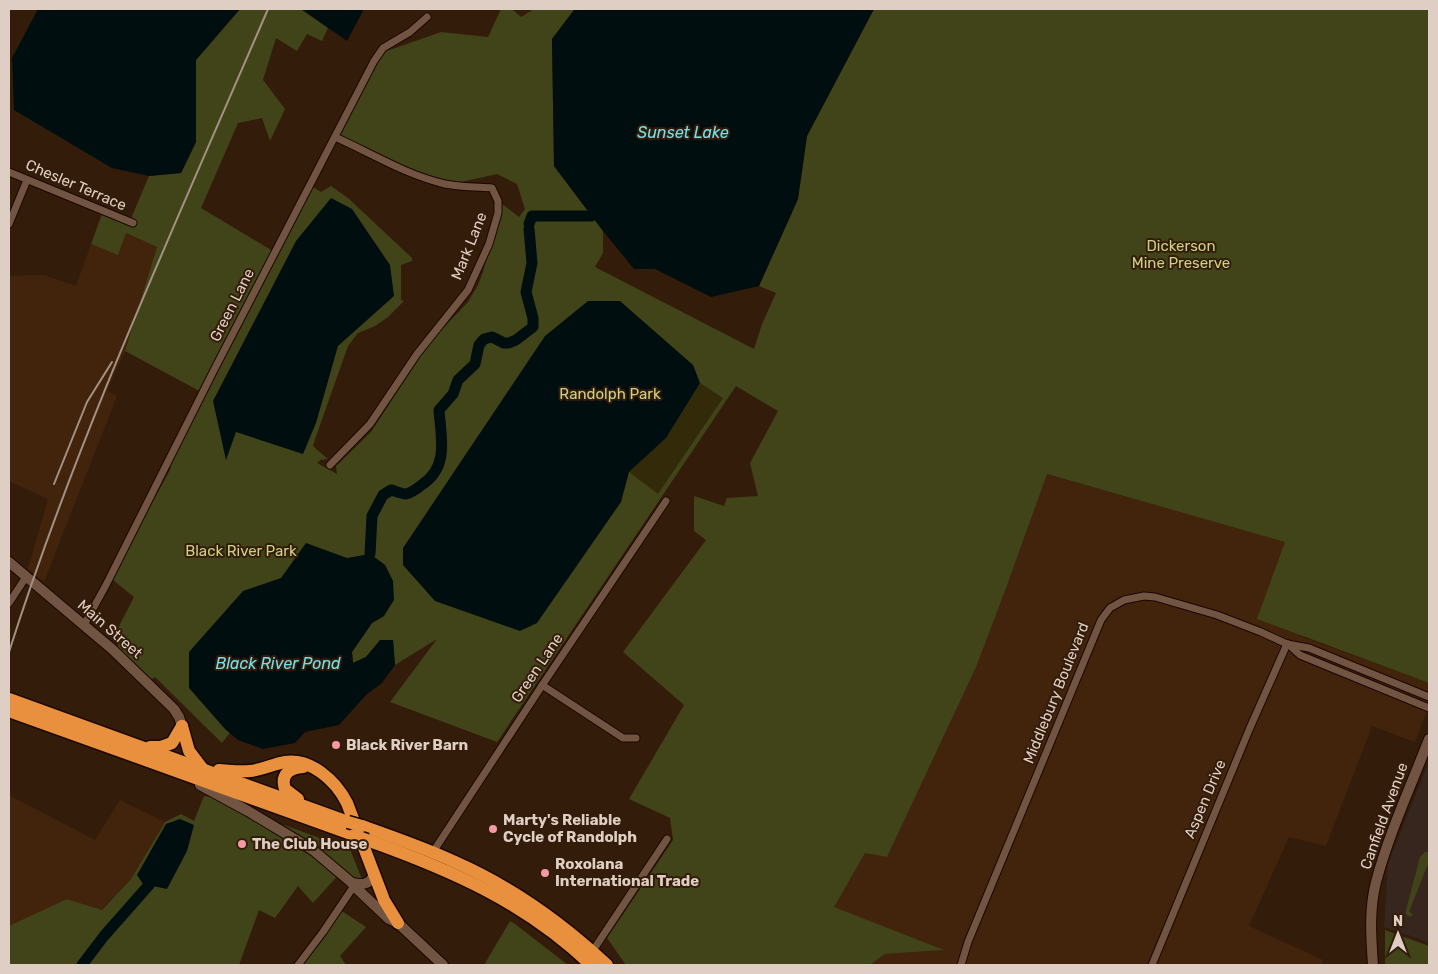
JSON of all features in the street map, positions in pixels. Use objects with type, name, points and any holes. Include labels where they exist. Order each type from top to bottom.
[{"type":"highway","points":[[9,699],[348,822],[367,840],[433,864],[492,892],[551,932],[588,961],[607,965]]},
{"type":"highway","points":[[9,711],[175,771],[433,852],[488,878],[523,898],[563,927],[588,961]]},
{"type":"highway","points":[[142,747],[168,746],[175,741],[182,726]]},
{"type":"highway","points":[[182,726],[189,751],[203,769],[249,771],[293,762],[325,775],[339,789],[347,803],[384,900],[398,923]]},
{"type":"highway","points":[[310,768],[291,769],[284,776],[283,784],[289,794],[316,810]]},
{"type":"street","name":"Green Lane","points":[[84,625],[374,60],[383,48],[410,32],[427,17]]},
{"type":"street","name":"Mark Lane","points":[[330,466],[370,424],[417,354],[468,290],[488,244],[498,214],[498,200],[492,188],[446,184],[396,167],[335,137]]},
{"type":"street","name":"Chesler Terrace","points":[[9,172],[133,224]]},
{"type":"street","points":[[9,224],[27,180]]},
{"type":"street","name":"Green Lane","points":[[433,852],[542,685],[666,501]]},
{"type":"street","name":"Main Street","points":[[9,562],[125,661],[174,709],[182,726]]},
{"type":"street","points":[[9,603],[26,577]]},
{"type":"street","name":"Middlebury Boulevard","points":[[961,965],[968,942],[1100,620],[1110,608],[1129,598],[1155,597],[1217,615],[1288,644],[1309,648],[1429,697]]},
{"type":"street","name":"Middlebury Boulevard","points":[[1288,644],[1300,655],[1429,708]]},
{"type":"street","name":"Aspen Drive","points":[[1152,965],[1249,730],[1288,644]]},
{"type":"street","points":[[542,685],[623,738],[636,738]]},
{"type":"street","name":"Canfield Avenue","points":[[1373,965],[1371,922],[1376,883],[1385,854],[1429,739]]},
{"type":"street","points":[[175,771],[302,842],[327,860],[389,919],[398,923],[442,965]]},
{"type":"street","points":[[588,961],[667,839]]},
{"type":"street","points":[[353,884],[364,884],[370,881],[374,875]]},
{"type":"street","points":[[298,965],[323,932],[353,884]]},
{"type":"shaded area","points":[[125,233],[157,247],[125,351],[107,391],[117,396],[44,582],[28,569],[48,499],[9,481],[9,276],[44,275],[76,286],[91,244],[118,254]]},
{"type":"shaded area","points":[[1046,474],[1286,542],[1300,636],[1429,683],[1429,705],[1415,742],[1372,726],[1326,846],[1289,837],[1249,926],[1323,960],[1321,965],[870,965],[885,954],[943,950],[833,907],[865,853],[887,857],[1006,588]]},
{"type":"shaded area","points":[[1427,767],[1429,768],[1429,942],[1384,927],[1388,864]]},
{"type":"shaded area","points":[[9,795],[95,840],[120,800],[165,822],[131,879],[101,910],[67,899],[10,927]]},
{"type":"green space","points":[[240,9],[301,9],[328,28],[322,41],[307,34],[297,51],[276,38],[263,80],[285,109],[270,141],[262,118],[238,123],[201,208],[276,253],[313,187],[321,192],[331,186],[348,198],[412,258],[412,261],[401,265],[401,300],[404,301],[388,317],[375,326],[358,333],[348,346],[313,445],[328,459],[320,460],[317,463],[337,474],[336,466],[371,432],[429,343],[468,302],[483,272],[501,203],[519,217],[525,209],[517,184],[497,174],[443,186],[339,134],[381,53],[441,32],[488,37],[501,9],[512,9],[521,17],[534,9],[574,10],[552,39],[554,166],[603,231],[603,253],[595,267],[754,349],[762,324],[776,293],[759,286],[798,199],[807,136],[874,9],[1429,9],[1429,683],[1257,619],[1285,542],[1047,474],[976,667],[887,857],[865,853],[834,907],[944,950],[885,954],[870,965],[626,965],[607,938],[673,840],[670,818],[629,799],[684,705],[623,652],[706,540],[694,531],[694,496],[724,506],[727,498],[758,496],[750,463],[778,411],[736,386],[497,742],[390,702],[437,639],[395,665],[393,640],[381,640],[366,657],[353,663],[352,652],[372,623],[384,616],[393,581],[385,565],[370,554],[364,555],[222,743],[155,677],[150,680],[116,649],[119,644],[113,638],[134,597],[113,580],[114,577],[112,577],[171,468],[205,394],[125,351],[157,247],[126,233],[118,255],[91,244],[103,211],[129,223],[149,176],[181,173],[196,142],[196,60]]},
{"type":"green space","points":[[204,796],[217,798],[262,817],[350,849],[368,895],[341,872],[313,903],[298,886],[275,918],[259,910],[239,965],[9,965],[9,926],[67,899],[102,910],[131,879],[165,822],[181,814],[194,821]]},
{"type":"green space","points":[[1425,852],[1429,852],[1429,861],[1409,912],[1413,914],[1410,917],[1406,914],[1406,910],[1420,857]]},
{"type":"green space","points":[[340,910],[366,927],[340,956],[346,965],[301,965]]},
{"type":"green space","points":[[510,921],[515,924],[568,965],[484,965]]},
{"type":"green space","points":[[1385,930],[1429,946],[1429,965],[1385,965]]},
{"type":"sand","points":[[700,383],[723,398],[658,494],[629,472],[666,438]]},
{"type":"water","points":[[38,9],[240,9],[196,60],[196,142],[181,173],[149,176],[112,168],[14,110],[12,58]]},
{"type":"water","points":[[301,9],[364,9],[347,41]]},
{"type":"water","name":"Sunset Lake","points":[[874,9],[807,136],[798,199],[759,286],[711,297],[655,269],[634,269],[554,166],[552,39],[574,10]]},
{"type":"water","points":[[331,198],[352,209],[390,265],[394,296],[338,346],[316,423],[303,454],[236,432],[226,460],[213,401],[296,241]]},
{"type":"water","points":[[588,301],[620,301],[693,365],[700,383],[666,438],[629,472],[621,502],[537,623],[520,631],[435,601],[403,565],[403,548],[545,336]]},
{"type":"water","name":"Black River Pond","points":[[306,543],[347,558],[370,554],[385,565],[393,581],[394,600],[384,616],[372,623],[352,652],[353,663],[366,657],[380,640],[393,640],[395,665],[382,683],[367,694],[339,725],[305,732],[295,743],[263,749],[238,740],[225,729],[189,688],[189,652],[243,591],[281,578]]},
{"type":"water","points":[[180,819],[194,825],[187,851],[167,889],[143,884],[137,875],[166,824]]},
{"type":"waterway","points":[[529,224],[532,216],[591,216]]},
{"type":"waterway","points":[[370,554],[372,516],[383,495],[391,490],[404,494],[410,493],[431,477],[437,469],[442,451],[439,410],[453,394],[458,380],[475,364],[479,345],[484,339],[492,337],[504,343],[509,343],[533,327],[533,318],[526,292],[532,263],[529,229]]},
{"type":"waterway","points":[[82,965],[104,936],[149,885]]},
{"type":"railway","points":[[9,652],[36,570],[98,408],[268,9]]},
{"type":"railway","points":[[54,484],[87,402],[112,362]]},
{"type":"place","name":"Black River Barn","points":[[336,745]]},
{"type":"place","name":"Marty's Reliable Cycle of Randolph","points":[[493,829]]},
{"type":"place","name":"The Club House","points":[[242,844]]},
{"type":"place","name":"Roxolana International Trade","points":[[545,873]]},
{"type":"park label","name":"Dickerson Mine Preserve","points":[[1181,254]]},
{"type":"park label","name":"Randolph Park","points":[[610,394]]},
{"type":"park label","name":"Black River Park","points":[[241,551]]}]
